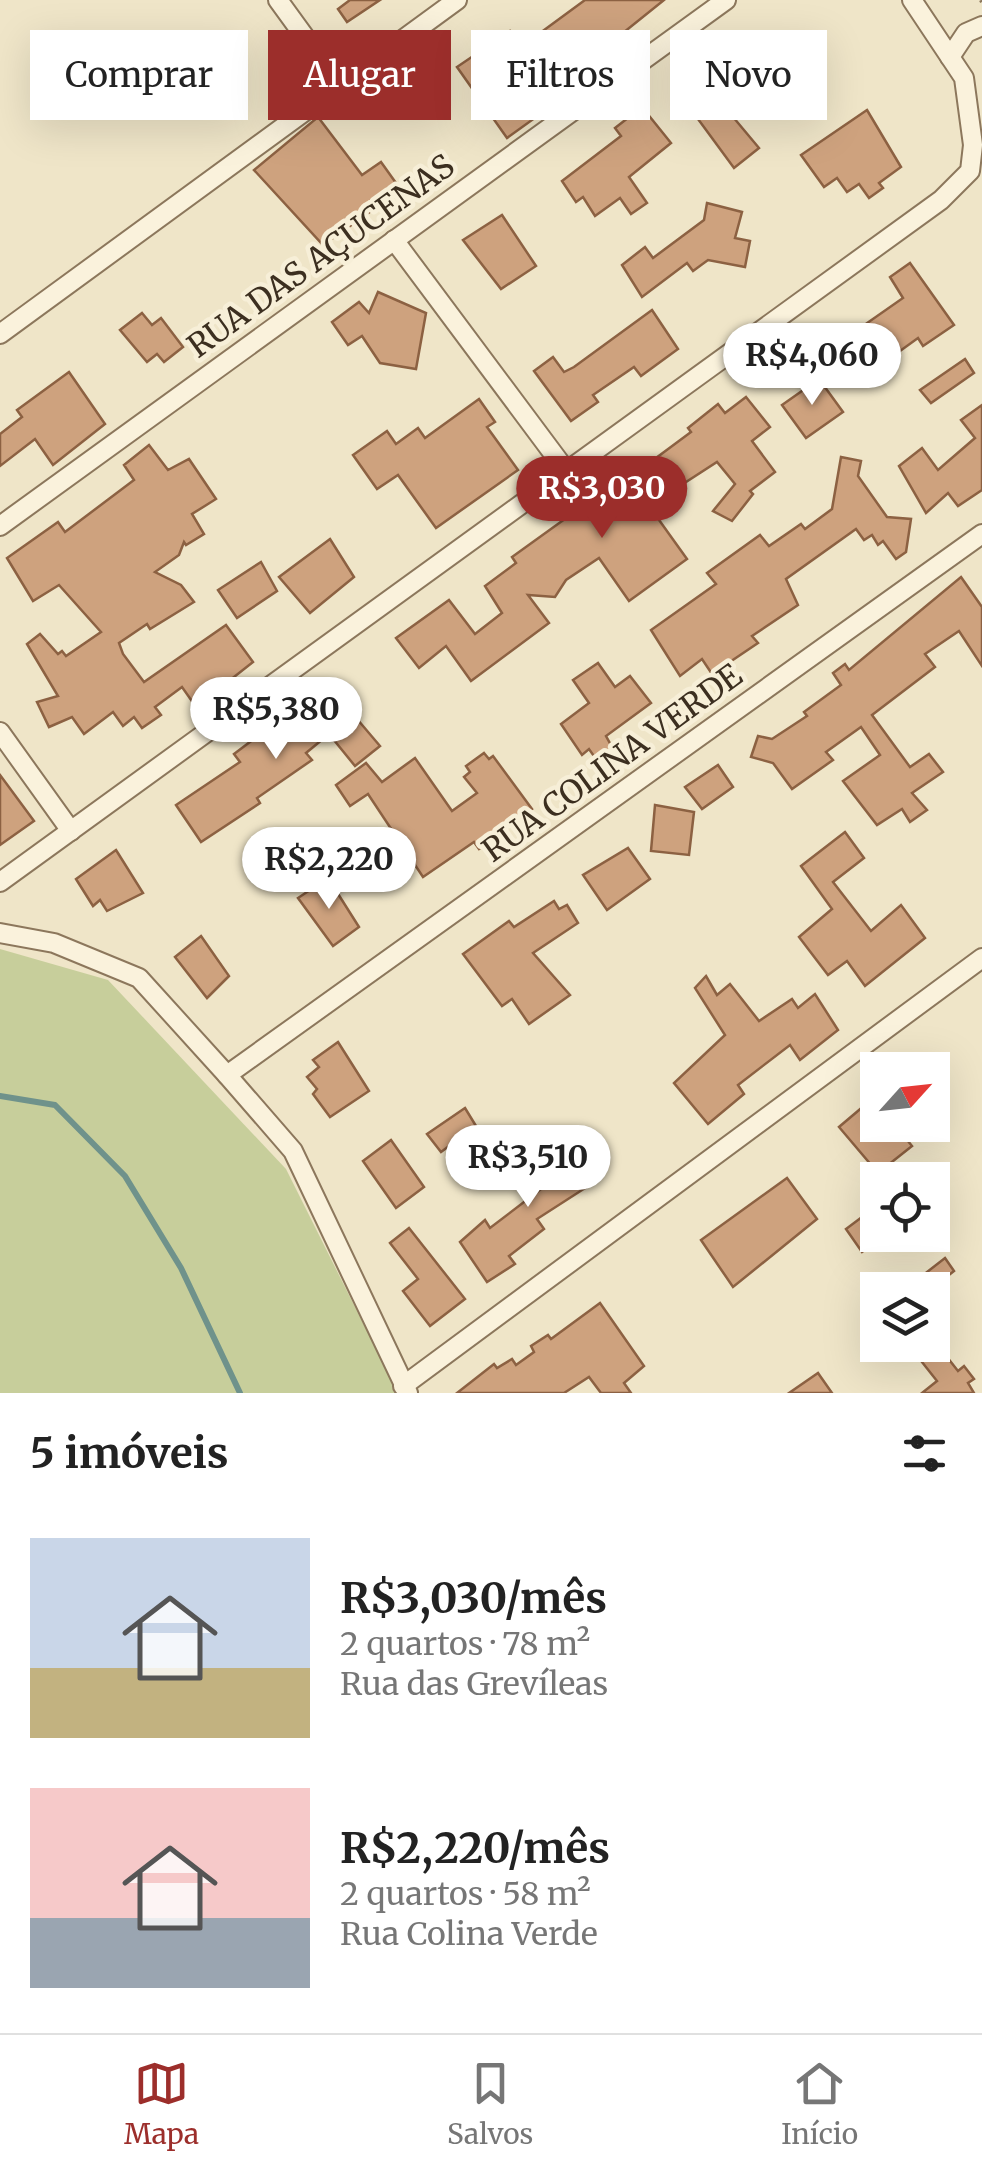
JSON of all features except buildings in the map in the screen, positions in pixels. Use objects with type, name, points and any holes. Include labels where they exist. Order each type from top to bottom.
[{"type":"street","points":[[278,0],[300,30]]},
{"type":"street","points":[[415,30],[457,0]]},
{"type":"street","name":"RUA DAS AÇUCENAS","points":[[0,526],[726,0]]},
{"type":"street","points":[[0,882],[941,200],[970,171],[973,145],[964,78],[919,1]]},
{"type":"street","points":[[950,57],[966,33],[982,26]]},
{"type":"street","points":[[0,334],[290,120]]},
{"type":"street","points":[[394,240],[567,472]]},
{"type":"street","name":"RUA COLINA VERDE","points":[[228,1075],[982,534]]},
{"type":"street","points":[[0,732],[71,831]]},
{"type":"street","points":[[0,933],[54,943],[139,978],[228,1075],[293,1151],[406,1389],[982,958]]},
{"type":"green space","points":[[0,949],[108,980],[286,1169],[398,1393],[0,1393]]},
{"type":"waterway","points":[[0,1096],[55,1105],[125,1176],[181,1268],[240,1393]]}]
